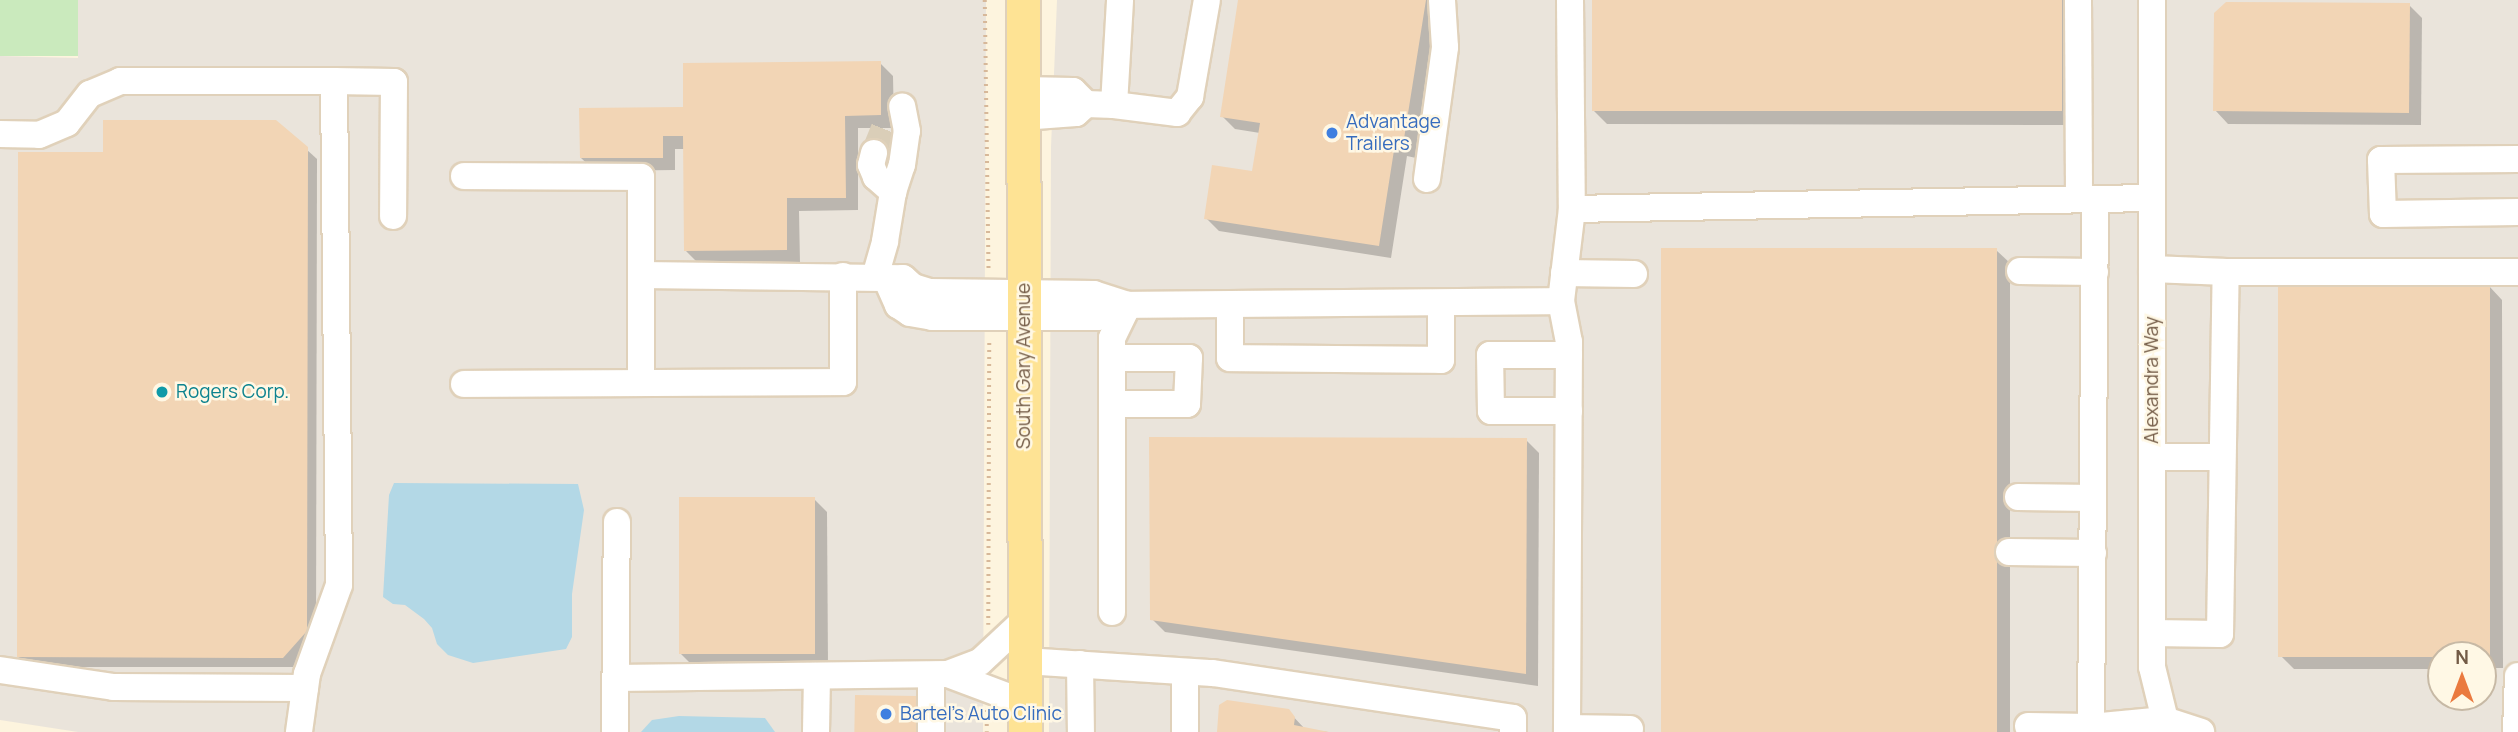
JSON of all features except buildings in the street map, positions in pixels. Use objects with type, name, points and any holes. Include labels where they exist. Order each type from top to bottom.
[{"type":"main road","name":"South Gary Avenue","points":[[1023,0],[1025,717]]},
{"type":"street","points":[[1114,105],[1120,0]]},
{"type":"street","points":[[1022,103],[1073,91],[1086,104],[1177,113],[1190,97],[1207,0]]},
{"type":"street","points":[[1427,179],[1445,47],[1441,0]]},
{"type":"street","points":[[1570,0],[1572,209],[1561,301],[1569,355],[1567,730],[1630,729]]},
{"type":"street","points":[[2078,0],[2087,199],[2095,272],[2091,730]]},
{"type":"street","name":"Alexandra Way","points":[[2152,0],[2152,667],[2165,720]]},
{"type":"street","points":[[0,134],[39,135],[68,123],[90,94],[120,80],[394,82],[393,216]]},
{"type":"street","points":[[299,732],[305,688],[339,585],[334,81]]},
{"type":"street","points":[[893,116],[907,131],[902,165],[893,192],[880,277],[898,305],[911,313],[932,317],[1024,305],[1098,317],[1128,305],[1561,301]]},
{"type":"street","points":[[874,153],[871,165],[876,177],[893,192]]},
{"type":"street","points":[[2518,159],[2381,160],[2383,214],[2518,212]]},
{"type":"street","points":[[464,176],[641,177],[641,383]]},
{"type":"street","points":[[1572,209],[2152,198]]},
{"type":"street","points":[[2152,269],[2227,272],[2518,272]]},
{"type":"street","points":[[2020,271],[2095,272]]},
{"type":"street","points":[[2152,633],[2220,634],[2221,457],[2227,272]]},
{"type":"street","points":[[1564,273],[1634,274]]},
{"type":"street","points":[[641,275],[880,277]]},
{"type":"street","points":[[464,384],[843,382],[843,276]]},
{"type":"street","points":[[1230,306],[1230,358],[1441,359],[1441,303]]},
{"type":"street","points":[[1112,612],[1112,338],[1128,305]]},
{"type":"street","points":[[1569,355],[1490,355],[1491,411],[1569,411]]},
{"type":"street","points":[[1112,358],[1189,358],[1186,404],[1112,404]]},
{"type":"street","points":[[2152,457],[2221,457]]},
{"type":"street","points":[[2018,498],[2093,498]]},
{"type":"street","points":[[615,732],[617,522]]},
{"type":"street","points":[[2009,552],[2093,553]]},
{"type":"street","points":[[615,678],[939,674],[980,662],[1025,620]]},
{"type":"street","points":[[1025,661],[1185,671],[1513,718],[1513,732]]},
{"type":"street","points":[[1080,664],[1081,732]]},
{"type":"street","points":[[0,670],[114,687],[305,688]]},
{"type":"street","points":[[1185,671],[1185,732]]},
{"type":"street","points":[[939,674],[1025,717]]},
{"type":"street","points":[[931,732],[939,674]]},
{"type":"street","points":[[816,732],[817,676]]},
{"type":"street","points":[[2516,732],[2518,676]]},
{"type":"street","points":[[2028,726],[2091,730],[2165,720],[2201,732]]},
{"type":"path","points":[[985,0],[989,273]]},
{"type":"path","points":[[988,625],[989,335]]},
{"type":"path","points":[[987,702],[987,732]]},
{"type":"shaded area","points":[[78,0],[986,0],[983,732],[78,732],[0,720],[0,56],[78,58]]},
{"type":"shaded area","points":[[1057,0],[2518,0],[2518,732],[1049,732],[1051,147]]},
{"type":"green space","points":[[0,0],[78,0],[78,56],[0,56]]},
{"type":"water","points":[[394,483],[578,484],[584,510],[572,594],[572,637],[566,649],[473,663],[448,655],[437,644],[432,628],[424,619],[405,605],[393,604],[383,597],[389,495]]},
{"type":"water","points":[[679,716],[765,718],[775,732],[641,732],[652,720]]},
{"type":"tunnel","points":[[874,153],[885,126]]},
{"type":"place","name":"Advantage Trailers","points":[[1332,133]]},
{"type":"place","name":"Rogers Corp.","points":[[162,392]]},
{"type":"place","name":"Bartel's Auto Clinic","points":[[886,714]]}]
